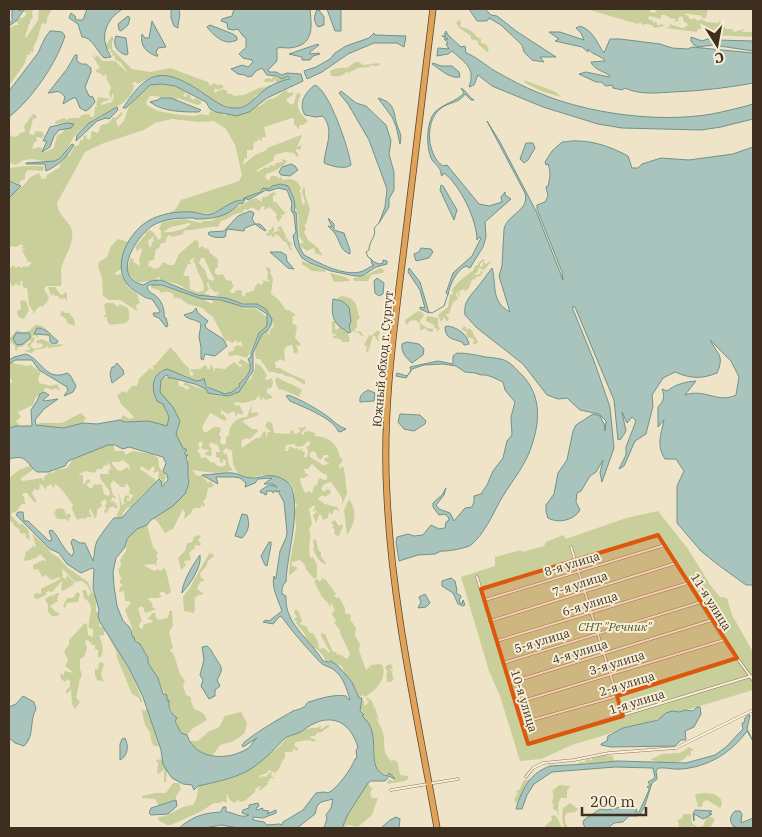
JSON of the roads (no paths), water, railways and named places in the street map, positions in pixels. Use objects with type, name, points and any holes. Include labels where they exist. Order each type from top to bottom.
[{"type":"highway","name":"Южный обход г. Сургут","points":[[431,9],[389,346],[384,393],[383,456],[386,528],[392,590],[435,828]]},
{"type":"street","name":"11-я улица","points":[[575,560],[658,535],[724,640],[753,680]]},
{"type":"street","name":"8-я улица","points":[[484,600],[664,545]]},
{"type":"street","points":[[571,548],[623,716]]},
{"type":"street","points":[[481,589],[575,560]]},
{"type":"street","name":"7-я улица","points":[[490,621],[676,563]]},
{"type":"street","name":"10-я улица","points":[[477,577],[528,744]]},
{"type":"street","name":"6-я улица","points":[[496,641],[688,583]]},
{"type":"street","name":"5-я улица","points":[[503,663],[701,602]]},
{"type":"street","name":"4-я улица","points":[[509,683],[712,620]]},
{"type":"street","name":"3-я улица","points":[[516,704],[724,640]]},
{"type":"street","name":"2-я улица","points":[[521,723],[617,696],[737,658]]},
{"type":"street","name":"1-я улица","points":[[528,744],[751,676]]},
{"type":"street","points":[[526,777],[533,768],[543,763],[574,760],[609,753],[676,748],[753,710]]},
{"type":"street","points":[[391,790],[458,779]]},
{"type":"water","points":[[18,9],[19,11],[24,10],[16,21],[9,26],[9,23],[13,20],[12,10]]},
{"type":"water","points":[[87,9],[123,9],[114,16],[106,30],[105,40],[111,57],[104,58],[89,39],[82,37],[78,24],[69,18],[71,13],[75,16],[76,20],[83,20]]},
{"type":"water","points":[[171,9],[179,9],[178,28],[174,26],[171,18]]},
{"type":"water","points":[[234,9],[310,9],[311,29],[307,40],[297,47],[277,48],[277,61],[268,70],[269,72],[276,72],[282,75],[287,73],[301,74],[303,81],[267,98],[249,112],[237,116],[216,112],[210,109],[206,102],[175,86],[161,84],[150,85],[126,108],[123,108],[140,86],[157,76],[177,78],[219,104],[232,108],[241,108],[268,88],[290,79],[288,76],[282,79],[277,76],[267,75],[262,68],[248,77],[238,74],[231,69],[242,65],[248,67],[253,62],[239,54],[246,48],[246,38],[238,29],[228,29],[227,23],[221,21],[232,16]]},
{"type":"water","points":[[327,9],[341,9],[341,31],[335,31]]},
{"type":"water","points":[[469,9],[485,9],[491,15],[497,16],[556,57],[540,57],[544,62],[532,60],[524,52],[522,45],[501,25],[489,18],[487,21],[477,21]]},
{"type":"water","points":[[317,10],[324,17],[324,25],[318,27],[314,18]]},
{"type":"water","points":[[128,16],[130,18],[128,25],[121,31],[119,30],[118,24]]},
{"type":"water","points":[[152,21],[166,47],[158,48],[156,52],[158,56],[147,50],[142,42],[142,34],[145,38],[149,38]]},
{"type":"water","points":[[210,25],[233,34],[237,37],[237,40],[228,42],[220,40],[207,27]]},
{"type":"water","points":[[580,26],[592,34],[604,53],[610,39],[620,39],[660,44],[672,48],[688,49],[692,47],[753,53],[753,83],[723,88],[654,93],[636,92],[625,88],[622,90],[613,88],[612,85],[606,86],[601,82],[596,82],[579,74],[586,72],[609,77],[608,74],[594,67],[591,62],[605,61],[603,59],[588,49],[588,52],[582,47],[555,41],[559,39],[549,32],[560,32],[584,40],[576,28]]},
{"type":"water","points":[[50,31],[62,32],[65,36],[56,58],[34,91],[18,110],[9,117],[9,91],[38,53]]},
{"type":"water","points":[[446,31],[461,47],[465,46],[466,53],[491,69],[522,86],[559,100],[602,111],[647,117],[691,117],[753,104],[753,119],[701,130],[622,128],[598,124],[543,107],[492,86],[478,75],[474,85],[469,87],[471,75],[465,63],[452,51],[448,54],[437,56],[438,48],[449,49],[446,44],[448,43],[444,39],[448,39],[442,36],[446,36],[444,33],[446,34]]},
{"type":"water","points":[[374,33],[375,35],[406,36],[404,47],[397,43],[374,43],[348,54],[322,72],[307,79],[304,71],[316,67],[346,46],[369,38]]},
{"type":"water","points":[[116,36],[126,38],[128,54],[123,54],[116,48]]},
{"type":"water","points":[[691,37],[702,41],[711,38],[717,40],[753,41],[753,51],[713,45],[699,47],[694,45]]},
{"type":"water","points":[[318,44],[310,54],[320,54],[313,56],[310,60],[302,60],[302,57],[289,54]]},
{"type":"water","points":[[75,55],[77,55],[77,61],[91,68],[85,87],[89,96],[93,97],[95,102],[86,111],[80,108],[76,98],[63,104],[65,97],[61,93],[48,93],[67,69]]},
{"type":"water","points":[[433,63],[441,66],[452,66],[459,72],[460,77],[449,75]]},
{"type":"water","points":[[315,85],[326,97],[338,121],[351,165],[338,167],[324,163],[329,133],[327,122],[323,116],[305,115],[302,107],[308,91]]},
{"type":"water","points":[[461,88],[474,100],[471,100],[465,94],[462,98],[443,107],[435,115],[432,120],[430,137],[434,156],[443,166],[447,165],[479,204],[489,206],[502,202],[501,197],[505,192],[505,195],[511,199],[485,222],[486,237],[483,247],[470,268],[466,266],[462,268],[456,275],[451,283],[448,295],[446,293],[453,273],[472,256],[481,238],[479,237],[477,240],[471,213],[456,186],[444,173],[442,176],[440,169],[431,158],[428,147],[428,128],[435,112],[464,93]]},
{"type":"water","points":[[341,91],[356,103],[366,106],[386,125],[391,141],[389,154],[394,172],[394,190],[389,199],[389,207],[379,223],[385,207],[387,189],[369,140],[348,104],[339,93]]},
{"type":"water","points":[[160,98],[171,98],[201,110],[199,112],[173,111],[161,108],[150,102]]},
{"type":"water","points":[[378,98],[388,102],[394,111],[401,138],[400,144],[392,117]]},
{"type":"water","points":[[117,107],[118,110],[109,119],[97,121],[76,141],[77,135],[89,123]]},
{"type":"water","points":[[487,121],[536,211],[563,280],[562,272],[537,209],[537,205],[545,202],[548,196],[546,187],[548,186],[550,172],[548,164],[546,165],[545,162],[552,151],[562,142],[584,141],[610,148],[628,156],[632,168],[638,168],[642,164],[661,158],[689,160],[733,154],[753,147],[753,585],[746,585],[701,551],[677,523],[677,486],[684,471],[676,459],[665,459],[661,449],[660,440],[664,420],[658,427],[658,407],[662,403],[662,389],[667,391],[681,384],[696,381],[685,395],[699,393],[723,398],[736,395],[739,377],[731,361],[710,340],[720,358],[717,373],[696,377],[675,372],[663,378],[652,395],[653,406],[646,434],[635,441],[624,466],[619,469],[626,455],[626,447],[636,421],[632,417],[627,423],[622,412],[626,431],[621,439],[618,440],[614,400],[575,307],[572,307],[610,407],[614,448],[602,482],[600,473],[603,460],[596,472],[590,476],[581,491],[577,493],[576,502],[580,510],[570,519],[566,520],[557,521],[548,518],[546,505],[554,494],[558,473],[567,460],[576,425],[593,414],[600,416],[605,431],[606,421],[599,414],[580,410],[567,398],[558,399],[547,395],[523,364],[477,328],[465,315],[465,305],[469,298],[492,268],[495,292],[499,303],[510,312],[499,276],[502,266],[504,229],[510,219],[522,208],[526,199],[525,193]]},
{"type":"water","points":[[67,123],[74,124],[71,128],[59,130],[54,136],[50,147],[42,152],[47,141],[43,141],[50,127]]},
{"type":"water","points":[[526,143],[533,143],[535,148],[524,163],[520,159]]},
{"type":"water","points":[[72,144],[74,145],[65,157],[46,171],[45,164],[26,164],[55,161]]},
{"type":"water","points":[[291,164],[298,170],[290,176],[281,175],[279,172],[282,167]]},
{"type":"water","points":[[9,181],[21,186],[9,198]]},
{"type":"water","points":[[281,184],[288,186],[294,199],[298,240],[304,255],[331,268],[353,273],[360,272],[374,265],[371,259],[379,264],[383,263],[383,260],[387,261],[387,264],[376,267],[362,276],[355,276],[331,271],[302,258],[295,246],[293,236],[296,232],[294,215],[291,210],[292,203],[287,190],[278,188],[266,190],[248,200],[246,198],[242,204],[240,203],[225,214],[214,218],[178,218],[162,221],[152,226],[139,239],[129,257],[127,266],[129,274],[134,281],[143,285],[151,281],[161,280],[197,295],[226,298],[243,304],[257,304],[266,309],[272,319],[271,325],[262,334],[253,353],[253,371],[239,392],[228,396],[208,393],[206,389],[195,384],[168,378],[168,375],[161,380],[160,392],[173,407],[180,421],[176,434],[183,448],[187,450],[185,455],[188,455],[186,457],[188,464],[188,486],[185,494],[173,506],[151,520],[147,525],[137,529],[127,539],[125,547],[116,558],[113,572],[117,606],[123,621],[129,627],[135,641],[140,644],[148,658],[148,663],[158,678],[163,694],[167,695],[170,710],[177,718],[175,721],[181,733],[187,735],[191,743],[204,754],[212,756],[230,755],[247,749],[257,738],[243,747],[242,745],[250,737],[293,711],[304,707],[308,702],[337,696],[346,696],[350,700],[346,687],[339,675],[333,669],[321,663],[282,617],[280,616],[273,624],[263,622],[269,621],[282,611],[275,593],[273,580],[274,576],[276,578],[280,551],[287,532],[284,502],[279,493],[280,491],[276,492],[276,490],[273,493],[272,491],[266,491],[267,494],[265,495],[260,491],[270,485],[277,487],[273,484],[264,484],[272,478],[258,479],[255,483],[245,487],[246,483],[240,478],[216,477],[218,484],[202,475],[233,473],[251,478],[274,476],[285,480],[292,489],[295,511],[286,582],[282,590],[282,594],[286,596],[286,606],[289,615],[293,623],[323,661],[331,661],[338,666],[352,682],[359,698],[362,698],[360,711],[364,715],[362,716],[369,723],[372,732],[376,766],[380,772],[387,776],[389,773],[395,778],[389,776],[385,781],[371,781],[368,783],[348,814],[342,828],[324,828],[327,819],[326,815],[331,808],[333,799],[321,802],[317,806],[315,814],[297,828],[239,828],[221,825],[204,828],[179,828],[199,816],[221,812],[223,807],[226,807],[226,812],[246,816],[249,815],[242,813],[243,810],[249,808],[249,805],[258,803],[257,810],[263,808],[262,810],[269,811],[267,814],[276,810],[276,813],[263,818],[253,817],[253,820],[264,822],[267,825],[282,825],[283,822],[303,810],[316,793],[328,793],[340,783],[357,758],[356,750],[358,748],[355,740],[352,733],[342,723],[328,720],[321,721],[285,738],[259,763],[237,776],[198,786],[194,790],[192,785],[183,784],[172,778],[163,764],[161,750],[143,697],[129,668],[100,622],[93,588],[94,569],[92,568],[81,573],[67,564],[59,553],[50,549],[16,515],[18,512],[23,512],[24,521],[28,521],[49,541],[52,540],[49,531],[52,530],[66,551],[72,556],[74,552],[71,542],[73,539],[80,543],[85,543],[93,561],[97,541],[114,518],[122,518],[159,479],[162,487],[168,480],[167,474],[163,471],[166,463],[163,457],[129,447],[123,449],[115,445],[108,445],[68,461],[65,466],[48,472],[37,472],[23,458],[9,459],[9,428],[32,426],[31,410],[40,394],[44,392],[49,395],[44,401],[58,399],[44,409],[35,420],[36,425],[63,428],[83,423],[97,424],[120,420],[125,422],[149,421],[167,426],[169,417],[163,404],[157,401],[153,386],[158,374],[167,369],[196,381],[204,378],[207,387],[225,394],[232,392],[240,386],[239,384],[247,376],[250,369],[248,359],[251,357],[259,333],[267,326],[267,314],[256,307],[244,307],[221,300],[202,299],[162,285],[149,285],[147,287],[149,291],[162,304],[168,326],[166,327],[159,318],[154,316],[153,313],[159,313],[160,311],[152,299],[135,291],[127,284],[122,275],[123,255],[132,235],[148,221],[169,213],[193,212],[207,215],[212,214],[231,203],[260,192],[263,188],[269,189],[272,186]]},
{"type":"water","points":[[441,185],[457,210],[454,220],[440,190]]},
{"type":"water","points":[[250,211],[254,213],[252,219],[255,224],[245,228],[244,231],[227,229],[225,237],[221,238],[208,234],[209,232],[224,231],[238,216]]},
{"type":"water","points":[[328,218],[334,224],[334,230],[344,233],[350,254],[340,245],[336,235],[328,226],[332,227]]},
{"type":"water","points":[[255,224],[260,224],[266,230],[265,231]]},
{"type":"water","points":[[421,248],[431,249],[433,252],[429,258],[416,261],[414,254],[419,252]]},
{"type":"water","points":[[270,252],[281,252],[286,255],[287,261],[294,269],[288,268]]},
{"type":"water","points":[[409,268],[420,282],[429,313],[420,309],[420,307],[425,308],[420,290],[408,272]]},
{"type":"water","points":[[377,278],[384,283],[383,294],[379,296],[375,293],[374,281]]},
{"type":"water","points":[[333,299],[342,301],[349,307],[351,321],[349,326],[351,332],[348,333],[336,323],[332,309]]},
{"type":"water","points":[[196,308],[198,313],[208,321],[205,325],[206,328],[223,339],[227,346],[215,356],[205,354],[203,360],[201,359],[199,337],[201,324],[184,315],[193,312]]},
{"type":"water","points":[[448,326],[462,332],[469,344],[464,345],[462,342],[448,336],[445,327]]},
{"type":"water","points":[[37,328],[46,331],[58,341],[57,343],[53,344],[50,342],[48,335],[34,334]]},
{"type":"water","points":[[16,333],[29,333],[31,337],[23,344],[17,345],[13,339]]},
{"type":"water","points":[[407,342],[419,344],[424,349],[423,355],[412,363],[402,350],[402,344]]},
{"type":"water","points":[[457,353],[497,358],[506,361],[522,375],[534,393],[537,422],[533,443],[526,459],[476,541],[471,545],[461,548],[441,551],[435,554],[418,555],[399,561],[397,537],[408,534],[414,536],[423,535],[431,525],[439,529],[445,528],[449,518],[445,514],[439,515],[433,507],[433,503],[442,495],[446,488],[444,495],[436,505],[439,509],[450,513],[454,521],[465,508],[472,507],[474,496],[481,494],[493,471],[503,458],[507,441],[512,435],[511,417],[515,402],[505,390],[503,382],[489,376],[465,372],[456,366],[443,364],[424,365],[411,371],[410,367],[438,361],[453,364],[453,356]]},
{"type":"water","points":[[26,354],[49,373],[60,375],[67,373],[70,375],[76,386],[73,392],[64,396],[68,390],[67,387],[39,370],[32,360],[15,360],[9,365],[9,360]]},
{"type":"water","points":[[117,363],[124,374],[112,383],[110,374],[112,367]]},
{"type":"water","points":[[397,373],[407,376],[409,374],[406,378],[396,376]]},
{"type":"water","points":[[368,390],[375,393],[374,401],[360,402],[363,393]]},
{"type":"water","points":[[288,395],[313,407],[346,429],[338,431],[324,417],[290,401],[286,396]]},
{"type":"water","points":[[400,414],[420,415],[426,421],[425,424],[414,431],[404,429],[398,422]]},
{"type":"water","points":[[242,514],[247,515],[249,524],[242,538],[235,536]]},
{"type":"water","points":[[269,542],[271,542],[271,545],[267,566],[261,556]]},
{"type":"water","points":[[200,555],[197,570],[182,593],[186,578]]},
{"type":"water","points":[[451,578],[455,581],[456,593],[461,596],[459,601],[462,604],[463,600],[465,605],[463,606],[458,604],[453,593],[442,586],[442,581]]},
{"type":"water","points":[[425,594],[430,603],[426,607],[418,608],[421,602],[419,597]]},
{"type":"water","points":[[207,646],[212,651],[221,668],[221,673],[217,680],[220,686],[215,690],[215,696],[209,699],[201,686],[203,680],[200,675],[204,660],[202,647]]},
{"type":"water","points":[[23,696],[34,702],[36,709],[30,738],[24,746],[15,743],[9,738],[9,707],[16,704]]},
{"type":"water","points":[[700,707],[701,714],[694,727],[685,731],[686,740],[681,740],[675,746],[611,747],[601,745],[607,741],[608,736],[623,728],[658,720],[666,713],[672,711],[693,711]]},
{"type":"water","points":[[748,715],[750,715],[747,729],[753,741],[747,731],[734,746],[710,762],[691,768],[658,768],[656,771],[657,779],[652,783],[644,808],[637,816],[629,816],[623,822],[614,823],[608,828],[585,828],[583,823],[584,820],[600,809],[607,810],[633,805],[637,810],[635,812],[639,812],[649,790],[647,787],[650,785],[648,782],[655,778],[653,768],[615,767],[552,772],[534,784],[527,795],[522,809],[516,809],[521,795],[532,777],[550,766],[617,761],[686,763],[715,755],[726,747],[743,729],[742,723],[744,723]]},
{"type":"water","points":[[125,738],[127,750],[125,756],[120,760],[120,744],[122,739]]},
{"type":"water","points":[[176,800],[177,806],[168,814],[151,815],[149,813],[151,808]]},
{"type":"water","points":[[695,810],[712,811],[709,813],[712,814],[703,819],[694,814],[694,821],[693,814]]},
{"type":"water","points":[[735,811],[740,811],[742,814],[741,823],[753,818],[753,828],[733,826],[731,818]]},
{"type":"water","points":[[396,817],[400,819],[399,828],[381,828],[390,820]]},
{"type":"waterway","points":[[371,259],[366,252],[369,250],[374,236],[374,228],[379,223]]},
{"type":"waterway","points":[[429,312],[432,313],[444,306],[448,294]]},
{"type":"park label","name":"СНТ \"Речник\"","points":[[615,627]]}]
